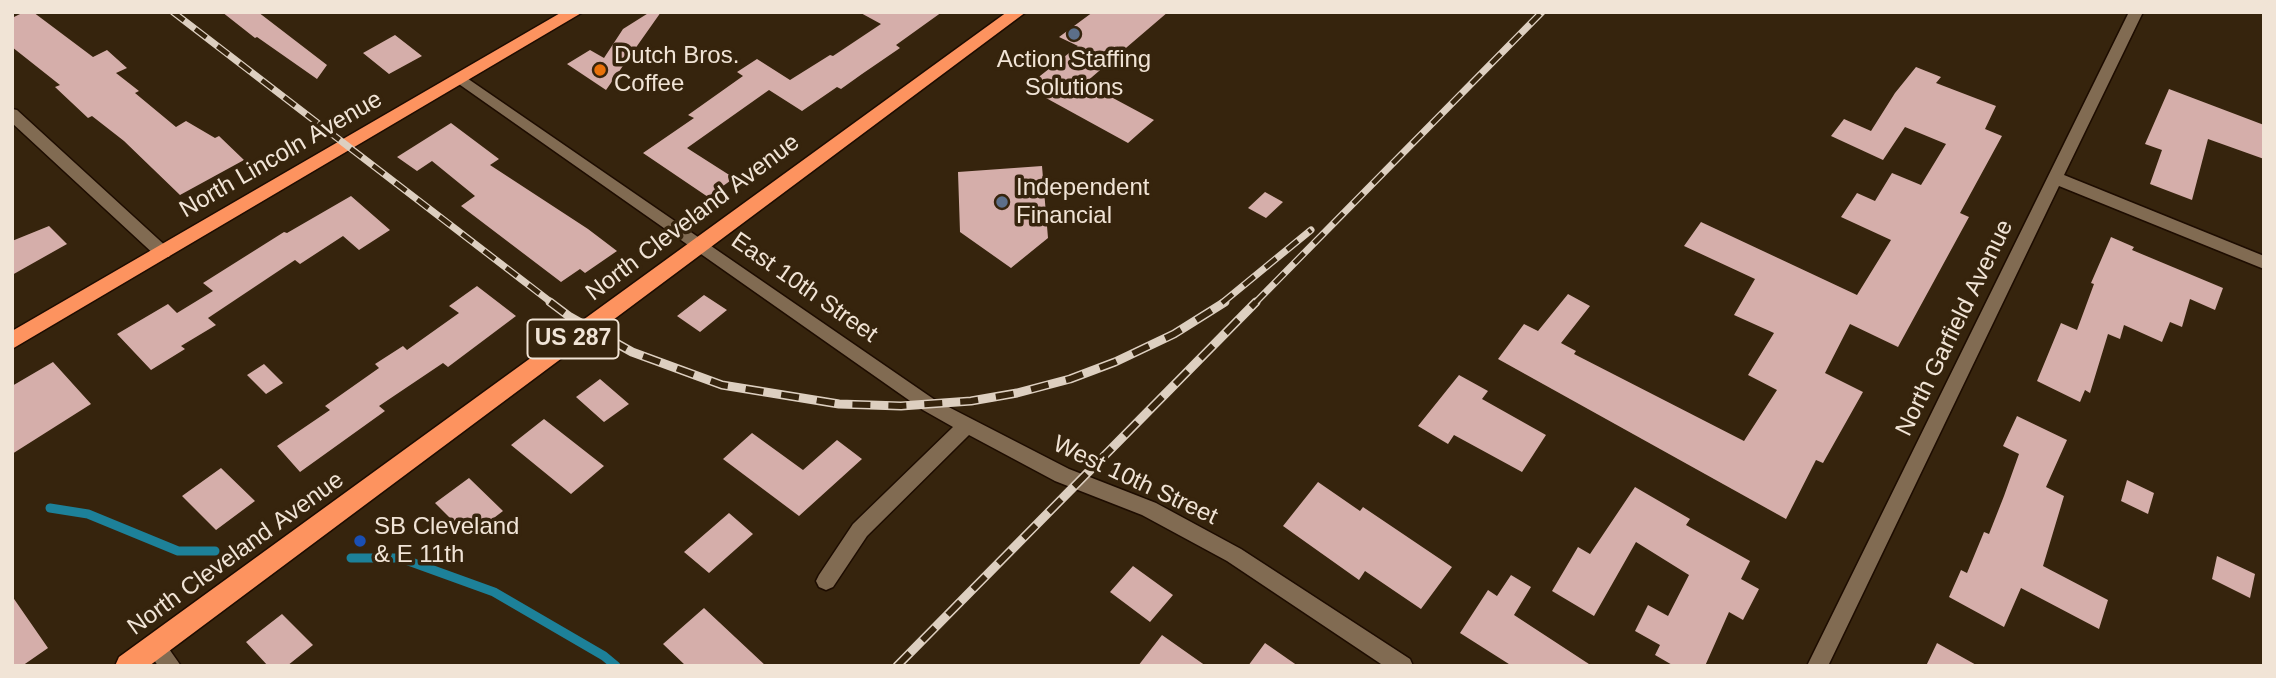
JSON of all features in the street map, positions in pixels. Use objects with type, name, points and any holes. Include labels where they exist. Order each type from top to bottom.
[{"type":"highway","name":"North Lincoln Avenue","points":[[12,341],[575,12]]},
{"type":"highway","name":"North Cleveland Avenue","points":[[128,666],[1018,12]]},
{"type":"street","name":"North Garfield Avenue","points":[[1817,666],[2136,12]]},
{"type":"street","name":"East 10th Street","points":[[461,79],[912,394]]},
{"type":"street","points":[[12,114],[163,253]]},
{"type":"street","points":[[2056,178],[2264,263]]},
{"type":"street","name":"West 10th Street","points":[[912,394],[965,426],[1062,475],[1149,509],[1234,555],[1403,666]]},
{"type":"street","points":[[825,581],[860,530],[965,426]]},
{"type":"street","points":[[155,646],[171,666]]},
{"type":"building","points":[[24,12],[33,12],[93,57],[107,50],[127,68],[116,73],[139,91],[135,93],[176,127],[186,121],[215,138],[219,136],[244,160],[180,195],[124,141],[92,116],[88,118],[55,87],[60,85],[12,47],[12,18]]},
{"type":"building","points":[[222,12],[258,12],[327,65],[317,79],[255,38]]},
{"type":"building","points":[[650,12],[661,12],[606,90],[567,64],[590,50],[604,58],[623,29]]},
{"type":"building","points":[[859,12],[942,12],[896,45],[900,48],[841,89],[837,87],[802,111],[769,90],[687,148],[734,178],[708,197],[643,153],[694,118],[688,115],[743,76],[737,72],[757,59],[790,80],[881,24]]},
{"type":"building","points":[[1093,12],[1168,12],[1085,83],[1154,120],[1128,143],[1026,87],[1078,46],[1059,37]]},
{"type":"building","points":[[395,35],[422,56],[389,74],[363,53]]},
{"type":"building","points":[[1916,67],[1941,77],[1936,83],[1996,106],[1985,129],[2002,136],[1960,213],[1969,217],[1898,347],[1850,324],[1825,373],[1863,392],[1823,463],[1816,460],[1786,519],[1498,359],[1524,324],[1538,331],[1568,294],[1590,306],[1561,343],[1576,351],[1574,354],[1744,441],[1777,390],[1748,375],[1774,333],[1734,315],[1755,279],[1684,246],[1701,222],[1857,295],[1891,240],[1841,217],[1857,193],[1875,201],[1892,173],[1921,185],[1946,144],[1905,127],[1883,160],[1831,136],[1844,119],[1871,131],[1895,93]]},
{"type":"building","points":[[2169,89],[2264,125],[2264,159],[2208,139],[2192,200],[2150,184],[2162,150],[2145,144]]},
{"type":"building","points":[[451,123],[499,159],[490,165],[617,251],[585,273],[580,269],[561,282],[461,206],[475,196],[432,161],[417,171],[397,157]]},
{"type":"building","name":"Independent Financial","points":[[1042,166],[1048,238],[1011,268],[960,232],[958,172]]},
{"type":"building","points":[[1265,192],[1283,202],[1266,218],[1248,208]]},
{"type":"building","points":[[351,196],[390,230],[359,250],[343,236],[300,264],[295,260],[208,318],[216,325],[181,346],[185,349],[151,370],[117,334],[168,304],[177,313],[213,291],[203,283],[284,232],[287,233]]},
{"type":"building","points":[[49,226],[67,244],[12,275],[12,241]]},
{"type":"building","points":[[2111,237],[2134,247],[2132,250],[2223,288],[2215,310],[2190,299],[2182,327],[2170,322],[2162,342],[2124,325],[2120,339],[2108,334],[2090,393],[2085,390],[2080,402],[2037,381],[2061,323],[2077,330],[2094,284],[2091,283]]},
{"type":"building","points":[[477,286],[516,316],[448,367],[443,363],[379,406],[385,411],[300,472],[277,446],[330,410],[325,406],[379,368],[375,364],[403,346],[407,350],[459,313],[449,306]]},
{"type":"building","points":[[704,295],[727,310],[700,332],[677,316]]},
{"type":"building","points":[[53,362],[91,404],[12,454],[12,386]]},
{"type":"building","points":[[264,364],[283,383],[266,394],[247,375]]},
{"type":"building","points":[[1459,375],[1488,391],[1482,399],[1546,435],[1522,472],[1454,435],[1448,444],[1418,426]]},
{"type":"building","points":[[600,379],[629,404],[604,422],[576,397]]},
{"type":"building","points":[[2017,416],[2067,440],[2046,487],[2064,496],[2043,566],[2108,600],[2099,629],[2021,588],[2004,627],[1949,597],[1961,570],[1967,573],[1984,532],[1989,534],[2004,496],[2019,454],[2003,446]]},
{"type":"building","points":[[544,419],[604,466],[571,494],[511,445]]},
{"type":"building","points":[[752,433],[803,470],[837,440],[862,459],[799,516],[723,459]]},
{"type":"building","points":[[221,468],[255,501],[216,530],[182,496]]},
{"type":"building","points":[[469,478],[503,511],[469,537],[435,503]]},
{"type":"building","points":[[2127,480],[2154,493],[2148,514],[2121,501]]},
{"type":"building","points":[[1318,482],[1360,511],[1363,507],[1452,567],[1421,609],[1365,571],[1359,580],[1283,526]]},
{"type":"building","points":[[1635,487],[1690,519],[1686,525],[1750,561],[1741,579],[1759,589],[1743,620],[1729,612],[1705,666],[1674,666],[1655,655],[1660,645],[1635,631],[1648,605],[1668,616],[1689,575],[1636,542],[1594,616],[1552,591],[1578,547],[1590,554]]},
{"type":"building","points":[[729,513],[753,534],[709,573],[684,552]]},
{"type":"building","points":[[2217,556],[2255,574],[2250,598],[2212,579]]},
{"type":"building","points":[[1133,566],[1173,595],[1150,622],[1110,592]]},
{"type":"building","points":[[1511,575],[1531,587],[1514,615],[1592,666],[1512,666],[1460,633],[1488,590],[1497,596]]},
{"type":"building","points":[[12,596],[48,648],[22,666],[12,666]]},
{"type":"building","points":[[704,608],[766,666],[686,666],[663,644]]},
{"type":"building","points":[[282,614],[313,645],[287,666],[268,666],[246,642]]},
{"type":"building","points":[[1162,635],[1206,666],[1138,666]]},
{"type":"building","points":[[1265,643],[1298,666],[1248,666]]},
{"type":"building","points":[[1937,643],[1978,666],[1926,666]]},
{"type":"waterway","points":[[50,508],[88,514],[178,551],[215,551]]},
{"type":"waterway","points":[[351,558],[400,558],[494,592],[604,656],[616,666]]},
{"type":"railway","points":[[173,12],[552,303]]},
{"type":"railway","points":[[1255,303],[1542,12]]},
{"type":"railway","points":[[1222,303],[1311,230]]},
{"type":"railway","points":[[550,302],[570,317],[632,352],[722,385],[839,404],[901,406],[971,401],[1017,393],[1070,379],[1115,362],[1174,334],[1225,302]]},
{"type":"railway","points":[[897,666],[1256,302]]},
{"type":"place","name":"Action Staffing Solutions","points":[[1074,34]]},
{"type":"place","name":"Dutch Bros. Coffee","points":[[600,70]]},
{"type":"place","name":"Independent Financial","points":[[1002,202]]},
{"type":"place","name":"SB Cleveland & E 11th","points":[[360,541]]}]
